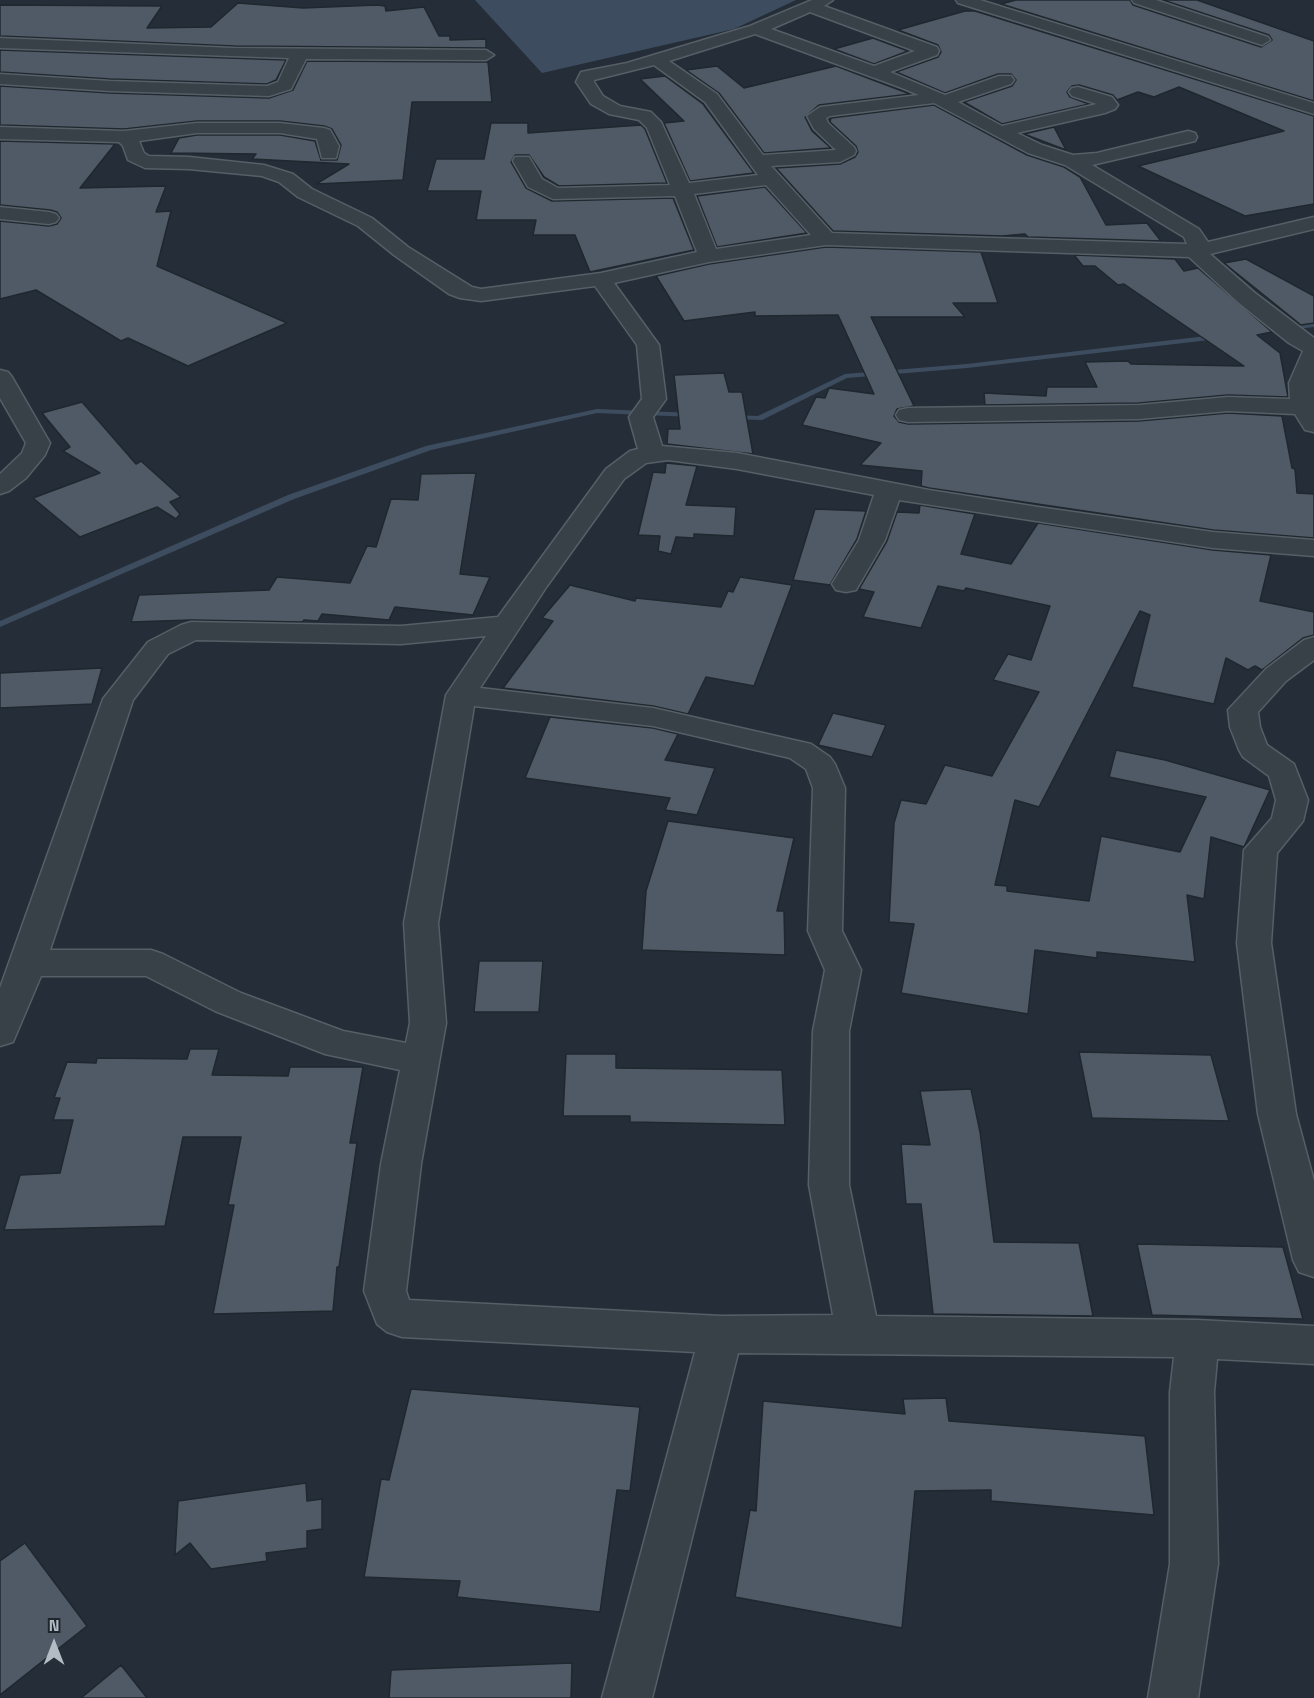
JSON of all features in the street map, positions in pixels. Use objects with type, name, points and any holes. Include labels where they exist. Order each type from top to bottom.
[{"type":"street","points":[[964,0],[1314,109]]},
{"type":"street","points":[[1140,0],[1262,40]]},
{"type":"street","points":[[710,256],[691,216],[655,126],[645,116],[615,110],[597,100],[585,82],[587,76],[656,59],[756,29],[819,4],[931,51],[873,72]]},
{"type":"street","points":[[756,29],[940,99],[1035,149],[1072,161],[1192,233],[1198,243],[1195,251]]},
{"type":"street","points":[[0,43],[234,53],[486,55]]},
{"type":"street","points":[[0,79],[111,86],[269,91],[285,85],[300,54]]},
{"type":"street","points":[[656,59],[711,98],[771,179],[826,239]]},
{"type":"street","points":[[758,161],[840,156],[847,150],[820,125],[816,116],[826,111],[940,99],[1005,80]]},
{"type":"street","points":[[999,132],[1109,105],[1106,101],[1078,92]]},
{"type":"street","points":[[0,133],[124,136],[197,129],[280,129],[324,134],[330,146],[329,154]]},
{"type":"street","points":[[124,136],[132,144],[135,156],[145,162],[189,163],[264,171],[286,178],[305,193],[364,222],[401,251],[468,294],[525,290],[601,279],[710,256],[826,239],[1195,251],[1314,223]]},
{"type":"street","points":[[1072,161],[1097,159],[1188,137]]},
{"type":"street","points":[[522,161],[535,183],[553,193],[682,190],[771,179]]},
{"type":"street","points":[[0,213],[49,218]]},
{"type":"street","points":[[908,415],[1140,412],[1228,404],[1309,416],[1301,383],[1314,350],[1247,298],[1195,251]]},
{"type":"street","points":[[601,279],[648,345],[654,399],[641,417],[652,454]]},
{"type":"street","points":[[0,377],[38,443],[33,455],[17,473],[0,486]]},
{"type":"street","points":[[1314,548],[1213,540],[950,502],[737,461],[669,453],[639,456],[615,474],[535,583],[461,695],[421,923],[428,1023],[401,1164],[385,1291],[392,1311],[402,1319],[721,1335],[756,1333],[1197,1339],[1314,1345]]},
{"type":"street","points":[[846,584],[872,540],[889,490]]},
{"type":"street","points":[[0,1032],[28,963],[118,699],[158,648],[191,631],[401,635],[507,625]]},
{"type":"street","points":[[1314,646],[1276,675],[1243,710],[1245,727],[1254,750],[1283,771],[1292,800],[1287,821],[1261,850],[1254,943],[1277,1114],[1314,1260]]},
{"type":"street","points":[[461,695],[653,717],[800,751],[819,764],[829,788],[825,931],[843,970],[831,1031],[829,1185],[858,1335]]},
{"type":"street","points":[[28,963],[151,963],[228,1002],[338,1044],[421,1060]]},
{"type":"street","points":[[627,1698],[721,1335]]},
{"type":"street","points":[[1173,1698],[1194,1564],[1192,1392],[1197,1339]]},
{"type":"water","points":[[475,0],[796,0],[734,29],[542,73]]},
{"type":"building","points":[[1016,0],[1130,0],[1133,5],[1261,47],[1272,40],[1269,35],[1163,0],[1197,0],[1314,41],[1314,101],[1001,4]]},
{"type":"building","points":[[238,3],[303,8],[377,5],[385,6],[386,11],[424,7],[439,36],[450,36],[450,40],[486,39],[486,48],[234,46],[0,36],[0,5],[162,6],[147,28],[211,27]]},
{"type":"building","points":[[965,11],[975,11],[1314,116],[1314,204],[1245,216],[1138,166],[1284,131],[1179,87],[1154,97],[1138,92],[1117,100],[1113,95],[1079,85],[1072,86],[1067,92],[1070,97],[1089,104],[1002,124],[964,102],[1012,86],[1016,80],[1011,74],[998,74],[945,93],[896,72],[938,57],[941,52],[938,45],[898,30]]},
{"type":"building","points":[[873,38],[908,51],[874,64],[834,49]]},
{"type":"building","points":[[0,50],[286,60],[276,80],[267,84],[110,79],[0,72]]},
{"type":"building","points":[[307,61],[488,62],[492,102],[412,102],[403,180],[316,184],[349,164],[252,159],[256,154],[171,153],[179,138],[197,135],[280,135],[315,141],[321,160],[337,160],[341,145],[332,129],[324,126],[280,121],[197,121],[124,129],[0,125],[0,86],[110,93],[269,98],[293,90]]},
{"type":"building","points":[[717,66],[744,88],[836,66],[910,94],[819,105],[805,117],[812,131],[831,148],[764,153],[719,93],[686,70]]},
{"type":"building","points":[[665,76],[703,104],[754,173],[690,181],[664,123],[684,121],[640,79]]},
{"type":"building","points":[[934,105],[1027,155],[1064,167],[1080,177],[1106,225],[1147,223],[1161,241],[1028,237],[1025,234],[1002,236],[833,231],[776,168],[840,164],[855,157],[858,152],[856,146],[830,122],[831,118]]},
{"type":"building","points":[[491,123],[528,123],[528,133],[641,125],[645,129],[667,183],[559,186],[544,177],[529,155],[515,155],[511,162],[526,188],[552,201],[673,198],[694,250],[590,272],[575,235],[533,235],[536,220],[476,220],[481,191],[427,191],[436,159],[484,159]]},
{"type":"building","points":[[1054,127],[1066,150],[1024,134]]},
{"type":"building","points":[[0,141],[115,144],[80,188],[166,186],[156,212],[171,211],[157,266],[287,323],[188,366],[128,338],[121,341],[36,290],[0,299],[0,221],[49,226],[57,224],[61,218],[57,212],[50,210],[0,205]]},
{"type":"building","points":[[765,187],[807,233],[717,247],[697,196]]},
{"type":"building","points":[[826,247],[981,252],[998,303],[953,303],[965,317],[871,317],[914,406],[897,409],[894,416],[899,422],[908,424],[1139,421],[1228,413],[1282,416],[1292,468],[1295,469],[1297,493],[1314,494],[1314,538],[1213,530],[929,488],[921,486],[922,471],[860,465],[881,443],[802,425],[816,397],[825,398],[829,388],[874,394],[838,315],[755,316],[755,312],[684,321],[656,276],[709,264]]},
{"type":"building","points":[[1074,255],[1175,259],[1184,271],[1198,268],[1272,332],[1257,335],[1280,353],[1288,397],[1228,395],[1139,403],[985,405],[984,393],[1046,396],[1047,387],[1097,387],[1085,362],[1128,361],[1131,364],[1244,366],[1124,284],[1118,285],[1095,266],[1083,266]]},
{"type":"building","points":[[1246,259],[1314,296],[1314,323],[1301,325],[1224,263]]},
{"type":"building","points":[[724,373],[729,392],[742,392],[753,454],[667,444],[668,429],[680,429],[674,375]]},
{"type":"building","points":[[82,402],[136,464],[141,461],[181,497],[170,502],[180,514],[176,519],[157,507],[80,537],[33,498],[100,473],[63,451],[70,447],[42,413]]},
{"type":"building","points":[[666,463],[697,466],[686,505],[736,507],[734,536],[694,534],[694,538],[676,537],[671,554],[658,551],[660,536],[638,535],[653,472],[665,473]]},
{"type":"building","points":[[476,473],[460,574],[490,577],[473,615],[395,607],[389,620],[322,614],[318,621],[304,620],[302,622],[191,620],[131,622],[139,595],[269,590],[277,577],[350,583],[367,546],[376,547],[391,499],[418,500],[421,474]]},
{"type":"building","points":[[920,505],[975,514],[961,554],[1011,564],[1038,523],[1213,550],[1271,555],[1260,601],[1314,612],[1314,635],[1303,638],[1262,670],[1255,666],[1248,670],[1226,658],[1214,704],[1132,687],[1150,615],[1140,611],[1039,807],[1015,800],[995,885],[1007,886],[1007,891],[1089,901],[1101,836],[1180,852],[1206,797],[1109,777],[1116,750],[1165,760],[1270,790],[1244,847],[1211,837],[1204,899],[1187,895],[1195,962],[1097,952],[1097,958],[1035,950],[1028,1014],[901,993],[914,924],[889,922],[894,823],[901,800],[926,804],[945,765],[992,776],[1039,692],[993,680],[1008,654],[1031,660],[1050,606],[966,588],[964,591],[938,586],[921,628],[863,617],[874,592],[859,589],[887,541],[897,512],[919,513]]},
{"type":"building","points":[[815,509],[866,511],[857,539],[830,585],[793,580]]},
{"type":"building","points":[[740,577],[792,585],[754,686],[706,677],[688,714],[653,706],[503,688],[553,621],[542,618],[570,585],[635,601],[636,598],[721,607],[728,591],[733,592]]},
{"type":"building","points":[[102,668],[92,704],[0,708],[0,673]]},
{"type":"building","points":[[833,713],[886,725],[872,757],[818,745]]},
{"type":"building","points":[[550,717],[653,728],[678,734],[665,760],[715,768],[697,815],[665,810],[670,798],[525,778]]},
{"type":"building","points":[[668,821],[794,838],[777,911],[784,911],[785,955],[642,950],[646,891]]},
{"type":"building","points":[[479,961],[543,961],[539,1012],[474,1012]]},
{"type":"building","points":[[190,1049],[219,1049],[212,1075],[288,1076],[290,1067],[363,1067],[350,1143],[357,1143],[339,1267],[337,1267],[333,1311],[213,1314],[234,1205],[228,1205],[241,1137],[183,1137],[165,1226],[4,1230],[20,1175],[60,1173],[73,1120],[53,1120],[60,1098],[54,1098],[67,1062],[96,1063],[97,1058],[187,1059]]},
{"type":"building","points":[[1079,1052],[1211,1055],[1229,1121],[1092,1118]]},
{"type":"building","points":[[566,1054],[616,1054],[616,1068],[782,1070],[785,1125],[630,1122],[630,1116],[563,1116]]},
{"type":"building","points":[[971,1089],[980,1132],[994,1242],[1079,1243],[1093,1316],[933,1314],[921,1204],[906,1204],[901,1144],[930,1145],[920,1091]]},
{"type":"building","points":[[1137,1244],[1283,1247],[1303,1319],[1152,1315]]},
{"type":"building","points":[[411,1389],[640,1407],[630,1491],[617,1490],[600,1612],[457,1597],[460,1581],[364,1577],[381,1479],[389,1480]]},
{"type":"building","points":[[946,1398],[949,1421],[1145,1436],[1154,1515],[991,1501],[991,1490],[915,1491],[902,1628],[735,1597],[750,1510],[756,1511],[763,1401],[905,1414],[903,1399]]},
{"type":"building","points":[[306,1483],[307,1501],[322,1499],[322,1529],[307,1531],[307,1548],[266,1553],[267,1561],[211,1569],[190,1543],[175,1555],[178,1501]]},
{"type":"building","points":[[25,1543],[87,1626],[0,1695],[0,1561]]},
{"type":"building","points":[[572,1663],[571,1698],[389,1698],[391,1670]]},
{"type":"building","points":[[121,1665],[147,1698],[81,1698]]},
{"type":"waterway","points":[[1257,332],[1314,325]]},
{"type":"waterway","points":[[732,417],[759,418],[845,376],[967,366],[1215,337]]},
{"type":"waterway","points":[[0,624],[291,497],[429,448],[597,411],[693,415]]}]
